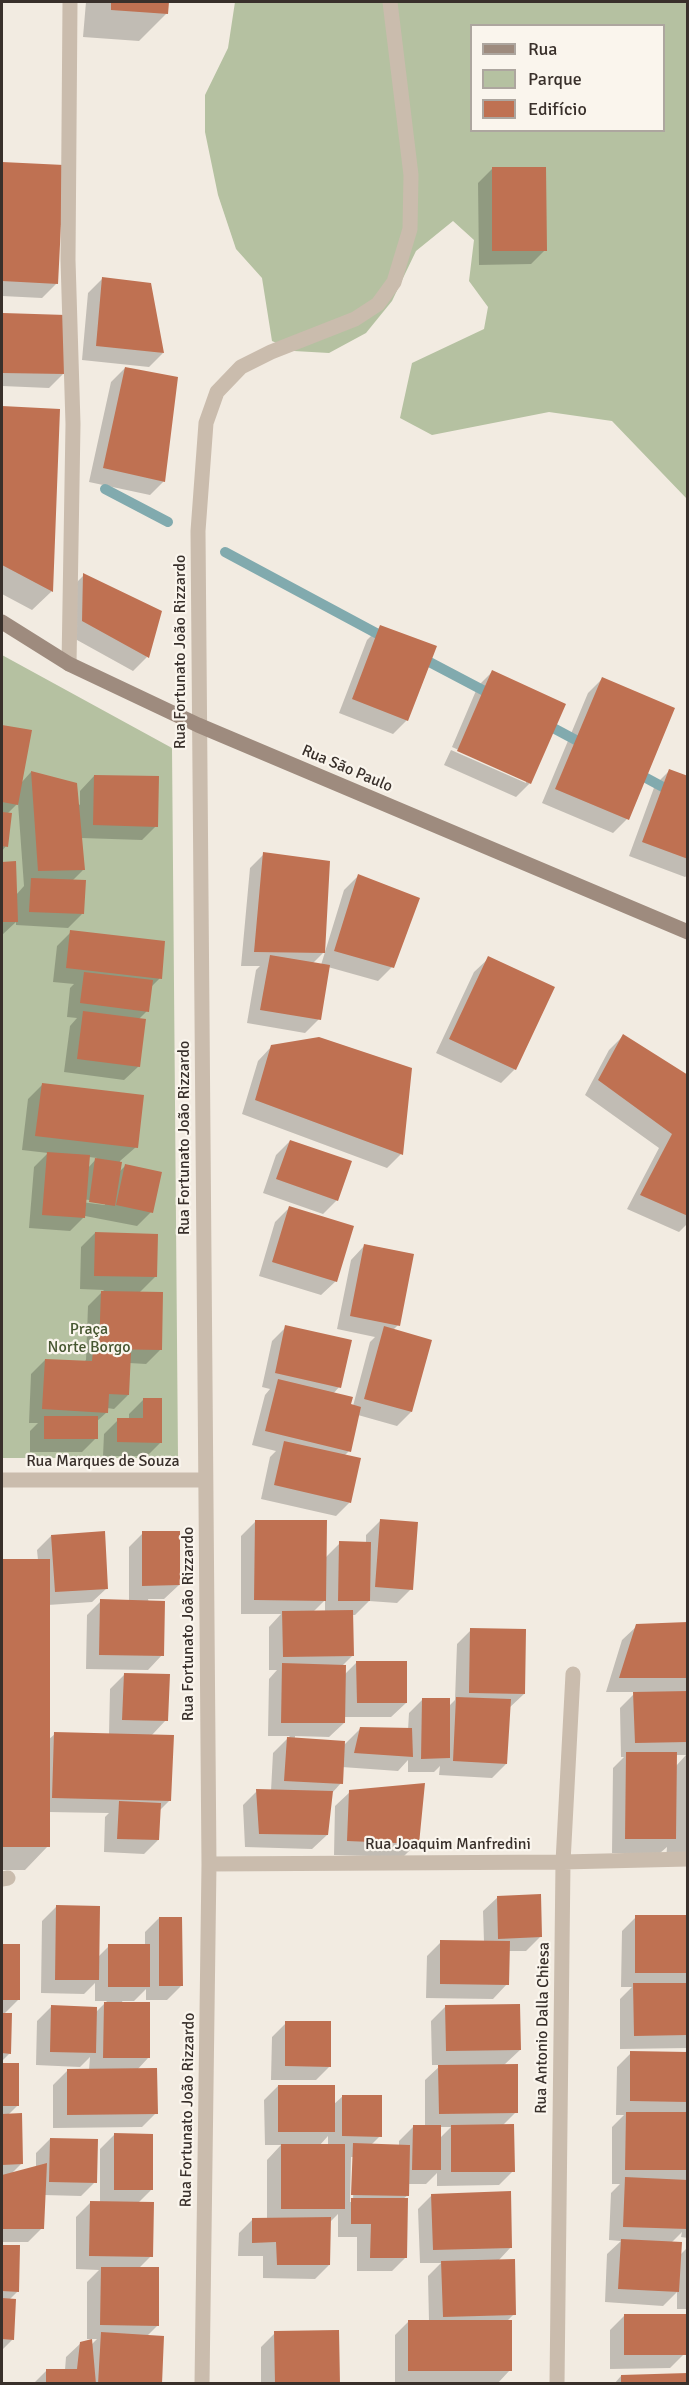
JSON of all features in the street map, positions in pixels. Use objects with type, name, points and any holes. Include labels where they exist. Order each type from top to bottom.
[{"type":"main road","name":"Rua São Paulo","points":[[2,622],[69,664],[198,725],[687,932]]},
{"type":"street","points":[[69,664],[73,424],[68,260],[70,2]]},
{"type":"street","name":"Rua Fortunato João Rizzardo","points":[[202,2384],[209,1864],[198,531],[206,423],[217,392],[241,367],[271,352],[355,319],[378,304],[394,282],[410,229],[411,175],[390,2]]},
{"type":"street","name":"Rua Marques de Souza","points":[[2,1480],[205,1480]]},
{"type":"street","name":"Rua Antonio Dalla Chiesa","points":[[557,2384],[563,1863],[573,1674]]},
{"type":"street","name":"Rua Joaquim Manfredini","points":[[209,1864],[563,1863],[687,1860]]},
{"type":"green space","points":[[235,2],[687,2],[687,499],[612,421],[549,412],[432,435],[400,418],[412,363],[484,329],[488,307],[469,281],[474,240],[453,221],[416,251],[392,301],[366,333],[329,353],[294,351],[272,341],[262,278],[236,249],[218,195],[205,132],[205,95],[228,48]]},
{"type":"green space","name":"Praça Norte Borgo","points":[[2,655],[172,748],[178,1458],[2,1458]]},
{"type":"building","points":[[111,2],[169,2],[168,14],[111,10]]},
{"type":"building","points":[[2,162],[64,165],[58,284],[2,281]]},
{"type":"building","points":[[492,167],[546,167],[547,251],[492,251]]},
{"type":"building","points":[[102,277],[151,283],[164,353],[96,346]]},
{"type":"building","points":[[3,313],[66,315],[64,374],[2,373]]},
{"type":"building","points":[[125,367],[178,377],[165,482],[103,468]]},
{"type":"building","points":[[2,406],[60,409],[53,592],[2,565]]},
{"type":"building","points":[[83,573],[162,611],[149,658],[82,621]]},
{"type":"building","points":[[380,625],[437,646],[408,721],[352,699]]},
{"type":"building","points":[[492,670],[566,704],[531,784],[457,751]]},
{"type":"building","points":[[602,677],[675,708],[629,820],[555,789]]},
{"type":"building","points":[[2,725],[32,730],[18,805],[2,802]]},
{"type":"building","points":[[669,769],[688,776],[688,859],[642,842]]},
{"type":"building","points":[[31,771],[77,783],[85,870],[38,871]]},
{"type":"building","points":[[94,775],[159,776],[158,827],[93,825]]},
{"type":"building","points":[[2,812],[12,813],[8,847],[2,846]]},
{"type":"building","points":[[263,852],[330,861],[325,953],[254,952]]},
{"type":"building","points":[[16,861],[18,922],[2,922],[2,862]]},
{"type":"building","points":[[358,874],[420,898],[394,968],[334,951]]},
{"type":"building","points":[[31,878],[86,880],[84,914],[29,912]]},
{"type":"building","points":[[70,930],[165,941],[162,979],[66,968]]},
{"type":"building","points":[[270,955],[330,965],[321,1020],[260,1010]]},
{"type":"building","points":[[488,956],[555,987],[516,1070],[449,1039]]},
{"type":"building","points":[[84,972],[153,980],[149,1012],[80,1003]]},
{"type":"building","points":[[83,1011],[146,1019],[140,1067],[77,1059]]},
{"type":"building","points":[[623,1034],[688,1075],[688,1216],[640,1195],[672,1134],[598,1080]]},
{"type":"building","points":[[319,1037],[412,1068],[403,1155],[255,1100],[271,1045]]},
{"type":"building","points":[[42,1083],[144,1095],[138,1148],[35,1136]]},
{"type":"building","points":[[290,1140],[352,1161],[338,1201],[276,1179]]},
{"type":"building","points":[[47,1152],[90,1155],[85,1218],[42,1215]]},
{"type":"building","points":[[95,1158],[122,1162],[115,1206],[89,1202]]},
{"type":"building","points":[[125,1164],[162,1172],[153,1213],[116,1205]]},
{"type":"building","points":[[289,1206],[354,1226],[337,1282],[272,1262]]},
{"type":"building","points":[[95,1232],[158,1234],[157,1277],[94,1276]]},
{"type":"building","points":[[364,1244],[414,1254],[400,1326],[350,1316]]},
{"type":"building","points":[[101,1291],[163,1292],[162,1350],[99,1349]]},
{"type":"building","points":[[285,1325],[352,1340],[341,1388],[275,1373]]},
{"type":"building","points":[[384,1326],[432,1340],[412,1412],[364,1399]]},
{"type":"building","points":[[93,1351],[131,1353],[129,1395],[109,1394],[108,1413],[42,1409],[45,1359],[92,1361]]},
{"type":"building","points":[[278,1379],[353,1397],[351,1404],[361,1407],[351,1452],[265,1431]]},
{"type":"building","points":[[143,1398],[162,1398],[162,1443],[117,1442],[117,1418],[143,1418]]},
{"type":"building","points":[[44,1416],[98,1416],[98,1439],[44,1439]]},
{"type":"building","points":[[284,1441],[361,1458],[351,1503],[274,1485]]},
{"type":"building","points":[[380,1519],[418,1522],[413,1590],[375,1587]]},
{"type":"building","points":[[255,1520],[327,1520],[326,1601],[254,1600]]},
{"type":"building","points":[[105,1531],[108,1589],[55,1592],[51,1535]]},
{"type":"building","points":[[142,1531],[180,1531],[180,1585],[142,1586]]},
{"type":"building","points":[[339,1541],[371,1542],[370,1601],[338,1601]]},
{"type":"building","points":[[2,1559],[50,1559],[50,1847],[2,1847]]},
{"type":"building","points":[[100,1599],[165,1601],[164,1656],[99,1655]]},
{"type":"building","points":[[353,1610],[354,1656],[283,1657],[282,1611]]},
{"type":"building","points":[[688,1622],[688,1678],[619,1678],[636,1624]]},
{"type":"building","points":[[470,1628],[526,1629],[525,1694],[469,1693]]},
{"type":"building","points":[[356,1661],[407,1661],[407,1703],[357,1703]]},
{"type":"building","points":[[282,1663],[346,1665],[345,1723],[281,1723]]},
{"type":"building","points":[[124,1673],[170,1674],[168,1721],[122,1720]]},
{"type":"building","points":[[688,1691],[688,1742],[635,1743],[633,1692]]},
{"type":"building","points":[[456,1697],[511,1699],[507,1764],[453,1761]]},
{"type":"building","points":[[422,1698],[450,1698],[450,1758],[421,1759]]},
{"type":"building","points":[[360,1727],[412,1728],[413,1757],[354,1753]]},
{"type":"building","points":[[54,1732],[174,1735],[171,1801],[52,1798]]},
{"type":"building","points":[[287,1737],[345,1741],[343,1784],[284,1781]]},
{"type":"building","points":[[626,1752],[677,1752],[676,1839],[625,1839]]},
{"type":"building","points":[[425,1783],[419,1844],[347,1841],[349,1790]]},
{"type":"building","points":[[256,1789],[333,1791],[328,1835],[259,1834]]},
{"type":"building","points":[[119,1801],[161,1803],[159,1840],[117,1839]]},
{"type":"building","points":[[541,1894],[542,1937],[498,1939],[497,1896]]},
{"type":"building","points":[[56,1905],[100,1906],[99,1980],[55,1980]]},
{"type":"building","points":[[635,1915],[688,1915],[688,1973],[635,1973]]},
{"type":"building","points":[[159,1917],[182,1917],[183,1986],[159,1986]]},
{"type":"building","points":[[440,1940],[510,1941],[509,1985],[440,1984]]},
{"type":"building","points":[[2,1944],[20,1944],[20,2000],[2,2000]]},
{"type":"building","points":[[108,1944],[150,1944],[150,1987],[108,1987]]},
{"type":"building","points":[[633,1983],[688,1983],[688,2035],[634,2036]]},
{"type":"building","points":[[104,2002],[150,2002],[150,2058],[103,2058]]},
{"type":"building","points":[[520,2004],[521,2050],[446,2051],[445,2005]]},
{"type":"building","points":[[51,2005],[97,2007],[96,2053],[50,2052]]},
{"type":"building","points":[[2,2013],[12,2013],[11,2054],[2,2053]]},
{"type":"building","points":[[285,2021],[331,2021],[331,2067],[285,2066]]},
{"type":"building","points":[[630,2051],[688,2052],[688,2102],[630,2101]]},
{"type":"building","points":[[2,2063],[19,2063],[19,2106],[2,2106]]},
{"type":"building","points":[[518,2064],[518,2113],[439,2114],[438,2065]]},
{"type":"building","points":[[157,2068],[158,2114],[67,2115],[67,2069]]},
{"type":"building","points":[[278,2085],[335,2085],[335,2132],[278,2132]]},
{"type":"building","points":[[342,2095],[382,2095],[382,2137],[342,2136]]},
{"type":"building","points":[[626,2112],[688,2112],[688,2170],[625,2170]]},
{"type":"building","points":[[22,2113],[23,2164],[2,2165],[2,2114]]},
{"type":"building","points":[[514,2124],[515,2172],[451,2172],[451,2125]]},
{"type":"building","points":[[413,2125],[441,2125],[441,2170],[412,2170]]},
{"type":"building","points":[[114,2133],[153,2134],[153,2190],[114,2190]]},
{"type":"building","points":[[50,2138],[98,2139],[97,2183],[49,2182]]},
{"type":"building","points":[[353,2143],[410,2145],[409,2196],[351,2195]]},
{"type":"building","points":[[281,2144],[345,2144],[345,2209],[281,2209]]},
{"type":"building","points":[[47,2163],[44,2229],[2,2229],[2,2175]]},
{"type":"building","points":[[625,2177],[688,2180],[687,2229],[623,2227]]},
{"type":"building","points":[[511,2191],[512,2248],[433,2250],[431,2194]]},
{"type":"building","points":[[351,2198],[408,2198],[407,2258],[370,2258],[371,2224],[351,2224]]},
{"type":"building","points":[[90,2201],[154,2202],[153,2257],[89,2256]]},
{"type":"building","points":[[331,2217],[330,2265],[277,2265],[276,2242],[252,2243],[252,2218]]},
{"type":"building","points":[[621,2239],[682,2242],[679,2292],[618,2289]]},
{"type":"building","points":[[2,2245],[20,2245],[19,2292],[2,2291]]},
{"type":"building","points":[[515,2259],[516,2315],[443,2317],[441,2261]]},
{"type":"building","points":[[101,2267],[159,2267],[159,2326],[100,2325]]},
{"type":"building","points":[[2,2298],[16,2299],[14,2340],[2,2339]]},
{"type":"building","points":[[624,2314],[686,2314],[686,2355],[624,2355]]},
{"type":"building","points":[[408,2320],[512,2320],[512,2371],[408,2371]]},
{"type":"building","points":[[339,2330],[340,2384],[275,2384],[274,2331]]},
{"type":"building","points":[[101,2332],[164,2336],[162,2384],[98,2384]]},
{"type":"building","points":[[92,2339],[96,2384],[46,2384],[46,2369],[77,2369],[80,2342]]},
{"type":"building","points":[[688,2373],[688,2384],[621,2384],[621,2375]]},
{"type":"waterway","points":[[105,489],[168,522]]},
{"type":"waterway","points":[[225,552],[389,640]]},
{"type":"waterway","points":[[418,656],[494,696]]},
{"type":"waterway","points":[[542,722],[587,746]]},
{"type":"waterway","points":[[635,772],[674,793]]}]
